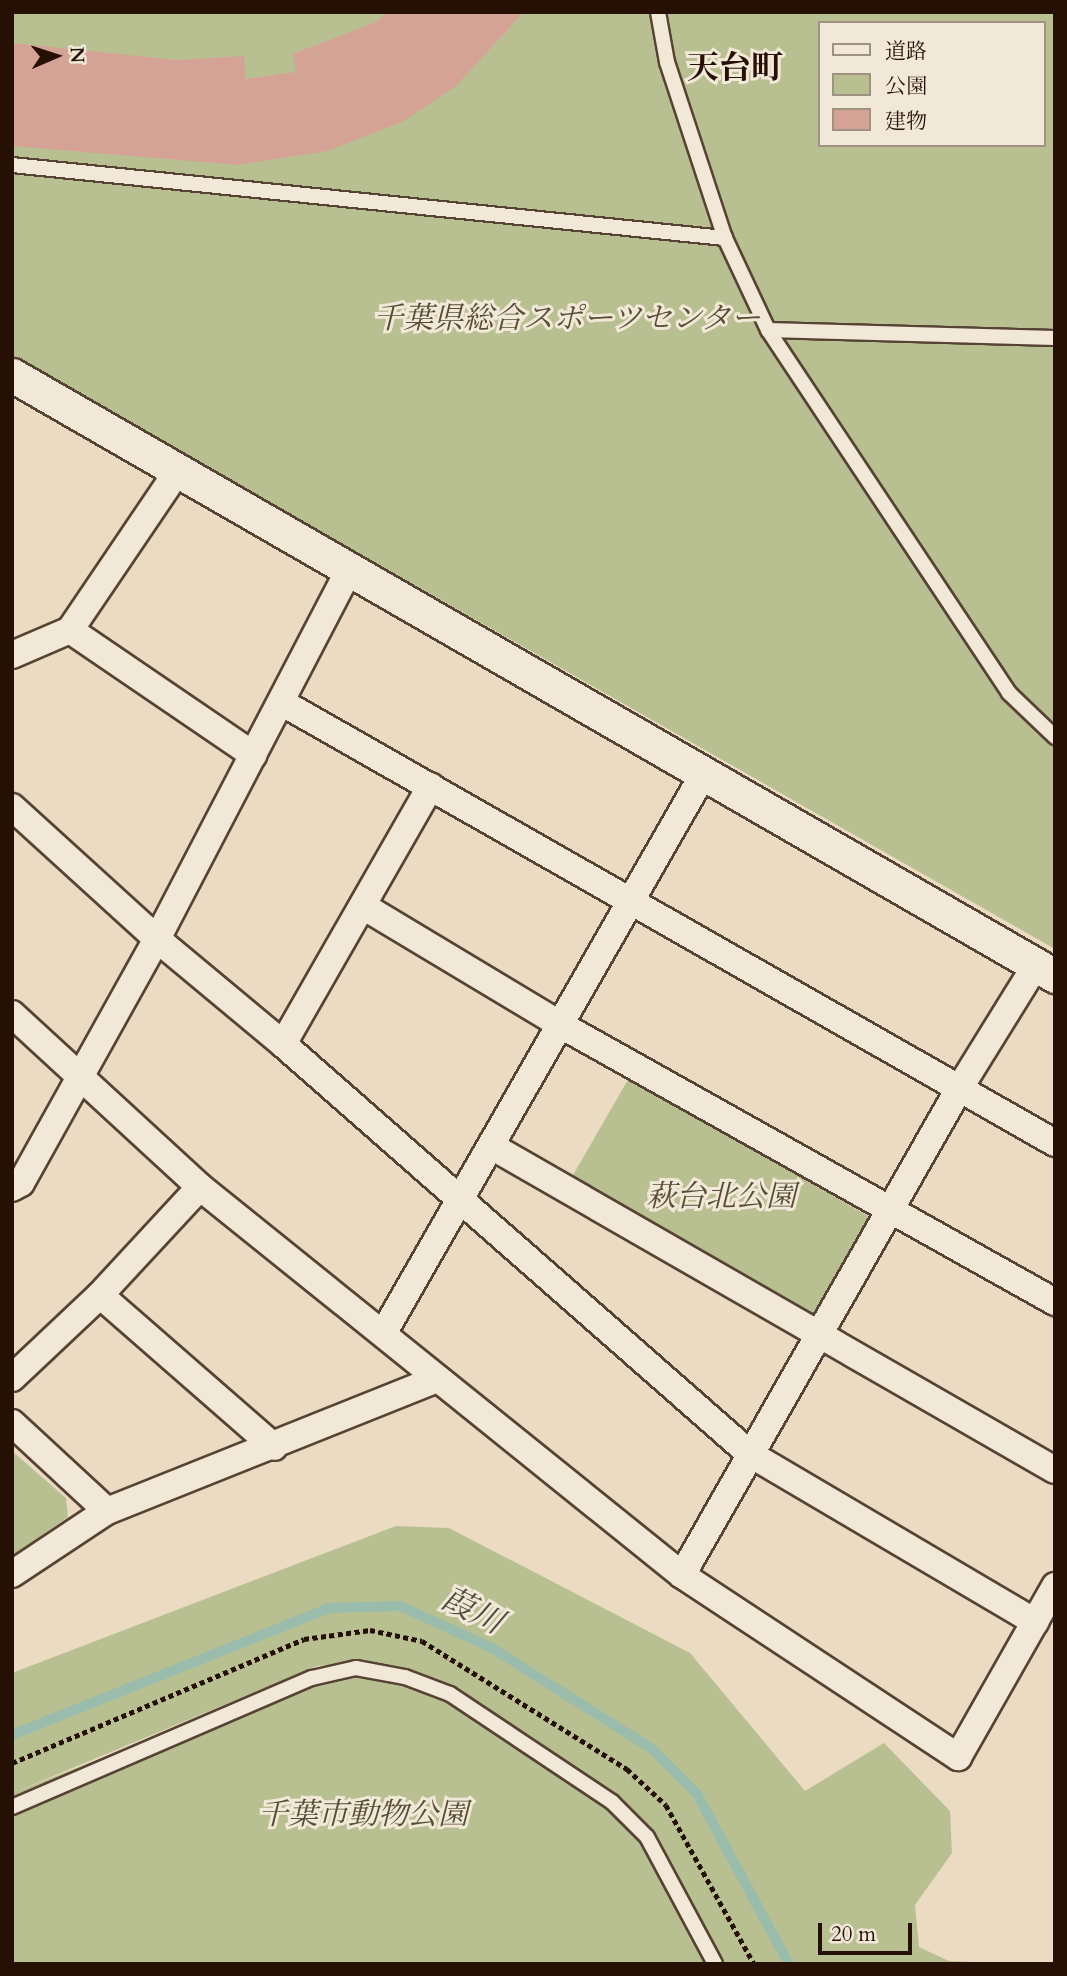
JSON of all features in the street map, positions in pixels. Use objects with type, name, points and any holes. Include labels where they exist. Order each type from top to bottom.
[{"type":"street","points":[[12,375],[179,469],[348,572],[1046,970],[959,1088],[682,1575]]},
{"type":"street","points":[[12,655],[70,630],[179,469]]},
{"type":"street","points":[[12,1188],[21,1183],[157,939],[348,572]]},
{"type":"street","points":[[70,630],[253,755]]},
{"type":"street","points":[[281,702],[1055,1143]]},
{"type":"street","points":[[384,1332],[493,1147],[559,1024],[704,773]]},
{"type":"street","points":[[283,1044],[431,786]]},
{"type":"street","points":[[12,807],[157,939],[283,1044],[750,1454],[1035,1622]]},
{"type":"street","points":[[363,906],[559,1024],[1055,1302]]},
{"type":"street","points":[[12,1014],[82,1074],[201,1187],[682,1575],[958,1757],[1055,1586]]},
{"type":"street","points":[[493,1147],[1055,1470]]},
{"type":"street","points":[[12,1378],[100,1295],[201,1187]]},
{"type":"street","points":[[100,1295],[275,1447]]},
{"type":"street","points":[[12,1574],[107,1511],[275,1447],[437,1379]]},
{"type":"street","points":[[12,1423],[107,1511]]},
{"type":"lane","points":[[657,12],[667,62],[725,239],[768,330],[1009,693],[1055,737]]},
{"type":"lane","points":[[12,165],[725,239]]},
{"type":"lane","points":[[768,330],[1055,338]]},
{"type":"lane","points":[[12,1807],[312,1678],[356,1668],[405,1677],[450,1694],[612,1802],[646,1837],[715,1964]]},
{"type":"path","points":[[12,1763],[304,1639],[370,1630],[422,1641],[627,1769],[666,1805],[754,1964]]},
{"type":"green space","name":"千葉県総合スポーツセンター","points":[[12,12],[1055,12],[1055,949],[12,356]]},
{"type":"green space","name":"萩台北公園","points":[[629,1078],[870,1217],[812,1317],[571,1178]]},
{"type":"green space","points":[[12,1451],[66,1498],[68,1517],[12,1556]]},
{"type":"green space","name":"千葉市動物公園","points":[[396,1526],[449,1528],[690,1653],[805,1791],[884,1743],[950,1811],[952,1853],[915,1905],[919,1947],[949,1961],[1025,1964],[12,1964],[12,1673]],"holes":[[[342,1664],[15,1792],[317,1666]]]},
{"type":"building","points":[[388,12],[524,12],[456,86],[402,122],[327,151],[239,165],[12,146],[12,43],[177,60],[244,56],[245,79],[296,72],[293,54],[376,22]]},
{"type":"waterway","name":"葭川","points":[[12,1735],[330,1608],[400,1606],[492,1648],[651,1748],[697,1794],[789,1964]]},
{"type":"district","name":"天台町","points":[[735,68]]}]
